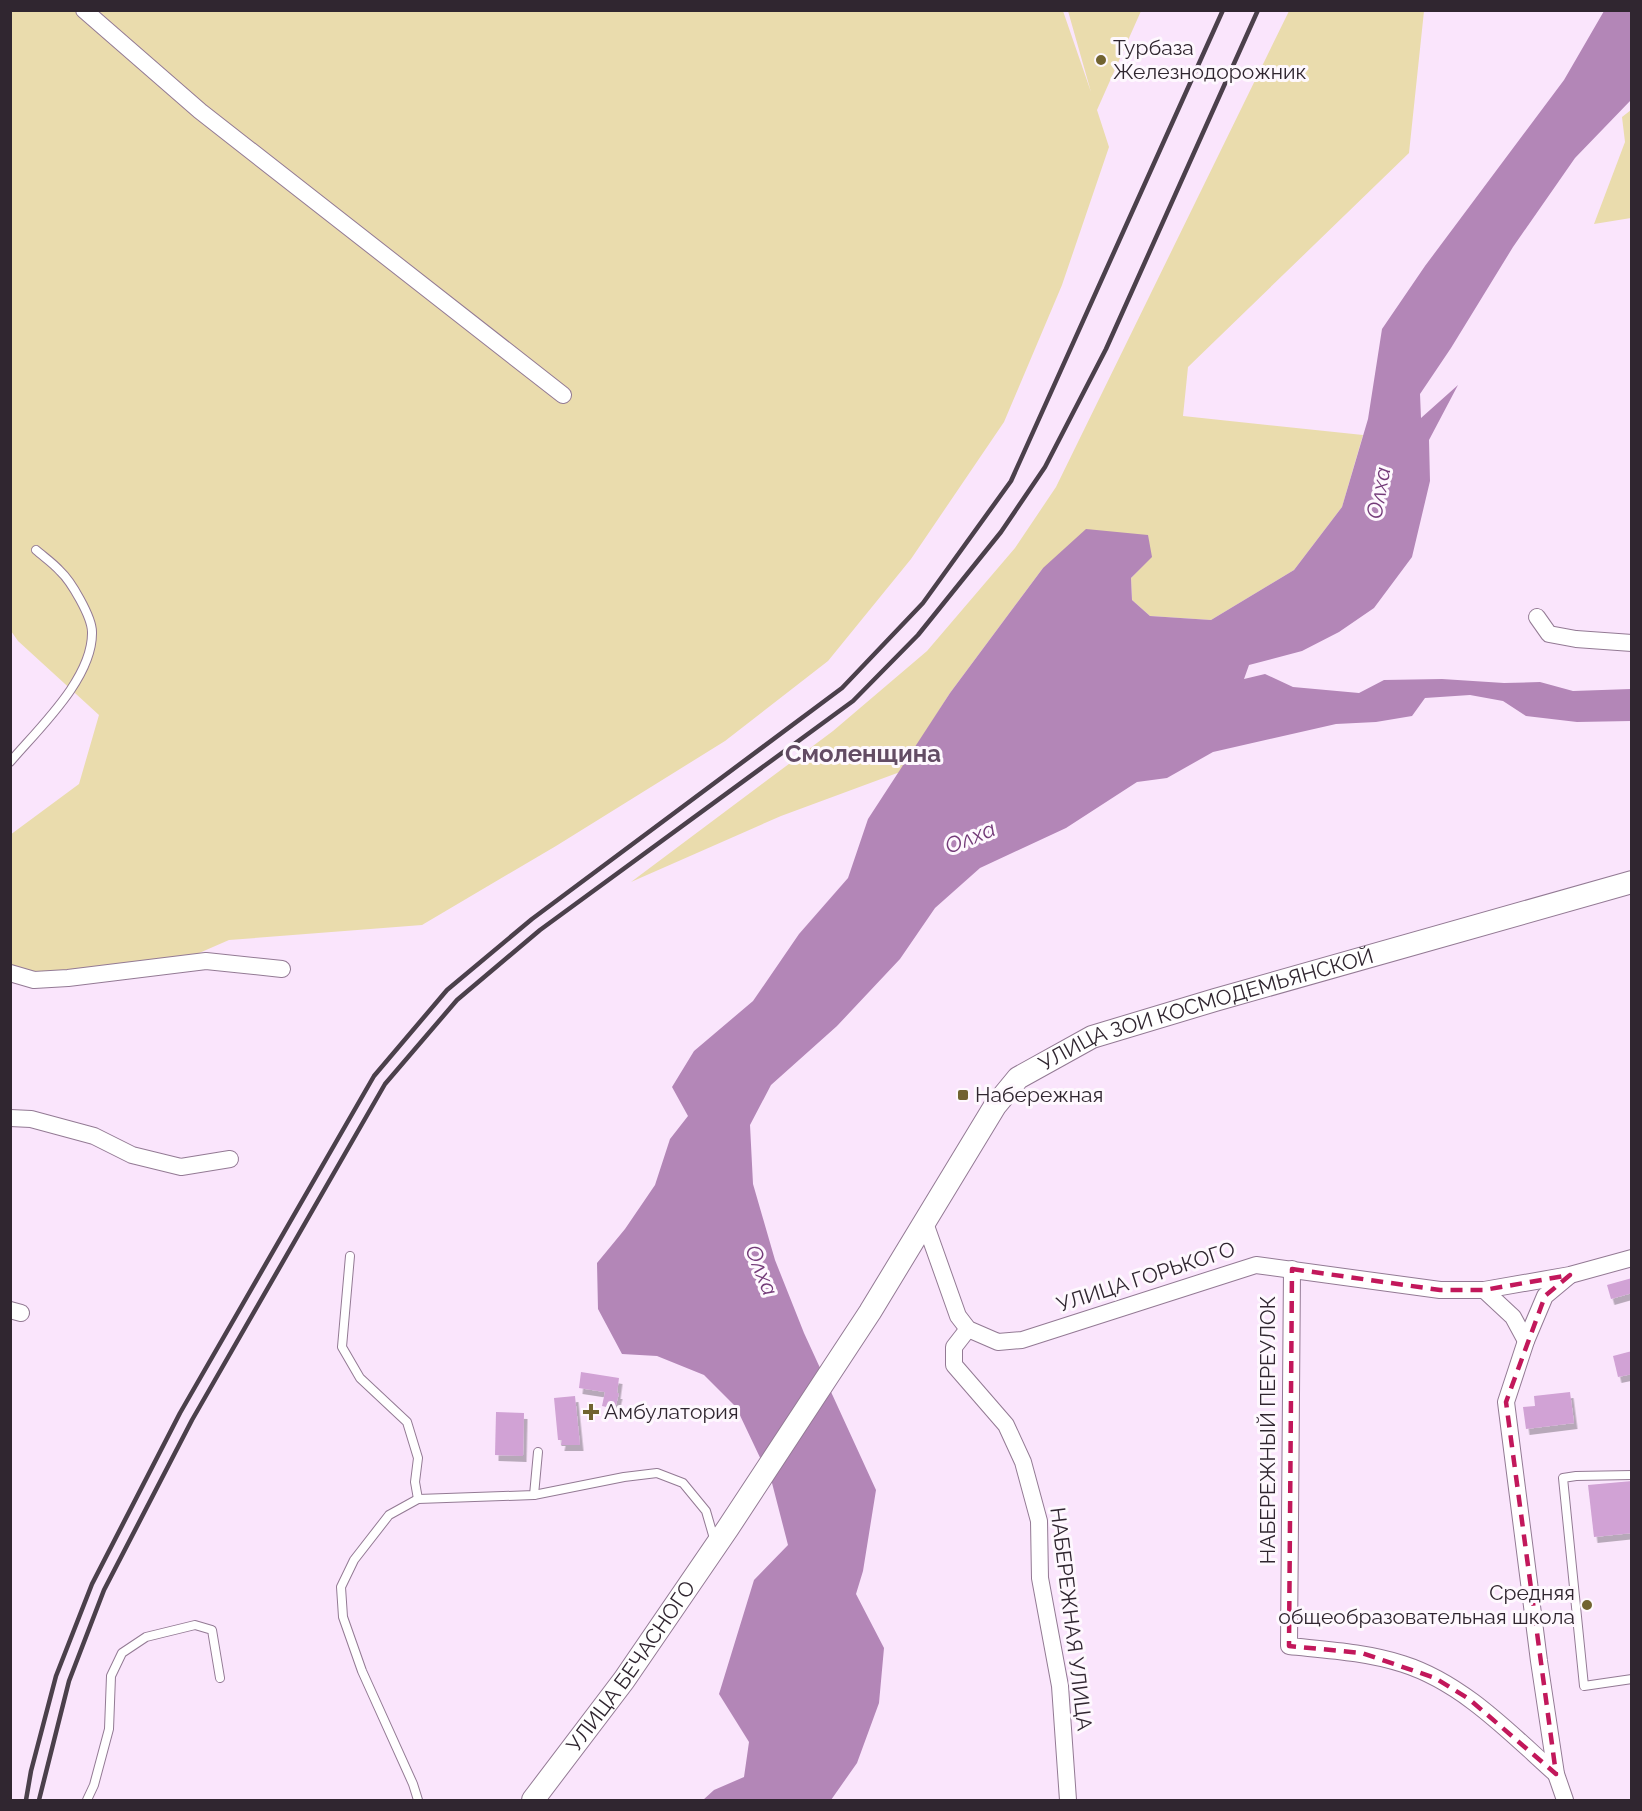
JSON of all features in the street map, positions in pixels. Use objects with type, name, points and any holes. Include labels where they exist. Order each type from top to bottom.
[{"type":"main road","name":"УЛИЦА ЗОИ КОСМОДЕМЬЯНСКОЙ","points":[[870,1312],[982,1125],[1018,1078],[1092,1037],[1632,882]]},
{"type":"main road","name":"УЛИЦА БЕЧАСНОГО","points":[[535,1800],[624,1680],[722,1537],[870,1312]]},
{"type":"street","points":[[84,10],[200,111],[563,395]]},
{"type":"street","points":[[1537,617],[1549,634],[1576,639],[1632,643]]},
{"type":"street","points":[[10,973],[34,980],[206,962],[282,969]]},
{"type":"street","points":[[10,1118],[31,1119],[94,1136],[132,1155],[181,1167],[230,1159]]},
{"type":"street","points":[[925,1223],[958,1316],[968,1329]]},
{"type":"street","name":"УЛИЦА ГОРЬКОГО","points":[[968,1329],[998,1342],[1022,1340],[1256,1265],[1440,1290],[1484,1290],[1570,1275],[1632,1258]]},
{"type":"street","name":"НАБЕРЕЖНЫЙ ПЕРЕУЛОК","points":[[1292,1269],[1289,1646],[1362,1653],[1404,1664],[1435,1678],[1469,1699],[1556,1774]]},
{"type":"street","points":[[1565,1800],[1556,1774],[1539,1661],[1506,1402],[1526,1341],[1545,1296],[1570,1275]]},
{"type":"street","points":[[1484,1290],[1513,1317],[1526,1341]]},
{"type":"street","name":"НАБЕРЕЖНАЯ УЛИЦА","points":[[968,1329],[954,1347],[954,1365],[1006,1425],[1023,1462],[1040,1521],[1040,1578],[1060,1686],[1068,1800]]},
{"type":"lane","points":[[10,762],[70,691],[89,655],[92,630],[83,606],[62,572],[36,550]]},
{"type":"lane","points":[[350,1256],[342,1347],[360,1378],[407,1422],[418,1458],[415,1482],[418,1499]]},
{"type":"lane","points":[[534,1495],[538,1452]]},
{"type":"lane","points":[[418,1800],[362,1671],[343,1617],[340,1587],[354,1560],[389,1515],[418,1499],[534,1495],[624,1477],[657,1473],[683,1484],[722,1537]]},
{"type":"lane","points":[[1632,1475],[1563,1478],[1584,1686],[1632,1679]]},
{"type":"lane","points":[[87,1800],[94,1785],[109,1730],[111,1677],[122,1653],[146,1638],[195,1625],[212,1630],[220,1678]]},
{"type":"highlighted area","points":[[1292,1269],[1440,1290],[1484,1290],[1570,1275],[1545,1296],[1506,1402],[1556,1774],[1469,1699],[1435,1678],[1362,1653],[1289,1646]]},
{"type":"shaded area","points":[[11,11],[1063,11],[1091,92],[1068,11],[1141,11],[1097,110],[1109,147],[1062,285],[1004,422],[911,559],[828,661],[725,741],[556,846],[422,925],[229,940],[151,974],[11,974],[10,835],[79,784],[99,715],[18,641],[11,631]]},
{"type":"shaded area","points":[[1289,11],[1424,11],[1409,153],[1188,367],[1183,416],[1363,435],[1342,507],[1294,570],[1211,620],[1150,616],[1132,600],[1131,578],[1151,557],[1043,568],[950,693],[900,772],[781,816],[631,882],[833,731],[927,651],[1015,548],[1056,487]]},
{"type":"shaded area","points":[[1631,110],[1631,218],[1594,224],[1625,142],[1622,117]]},
{"type":"water","name":"Олха","points":[[1604,11],[1631,11],[1631,100],[1575,158],[1513,247],[1420,394],[1421,418],[1458,385],[1429,440],[1430,481],[1412,557],[1374,608],[1339,632],[1302,651],[1249,665],[1244,679],[1265,674],[1293,687],[1359,693],[1384,680],[1442,679],[1504,683],[1540,682],[1573,691],[1631,689],[1631,721],[1577,722],[1526,716],[1503,701],[1470,695],[1425,698],[1412,716],[1376,722],[1336,724],[1213,752],[1167,778],[1137,782],[1066,828],[980,868],[935,908],[900,959],[837,1026],[771,1085],[750,1125],[753,1184],[775,1260],[804,1333],[876,1490],[863,1571],[856,1594],[884,1648],[879,1703],[857,1763],[831,1800],[703,1800],[714,1790],[744,1777],[749,1742],[719,1694],[754,1580],[788,1545],[772,1483],[736,1407],[704,1375],[657,1356],[622,1354],[598,1309],[597,1263],[625,1229],[655,1185],[670,1139],[688,1116],[672,1087],[694,1051],[753,1001],[799,934],[848,878],[868,819],[950,693],[1043,568],[1086,529],[1148,535],[1152,557],[1131,578],[1132,600],[1150,616],[1211,620],[1294,570],[1342,507],[1368,419],[1382,329],[1425,266],[1564,80]]},
{"type":"building","points":[[1632,1278],[1632,1293],[1611,1299],[1607,1285]]},
{"type":"building","points":[[1632,1351],[1632,1374],[1618,1377],[1613,1356]]},
{"type":"building","points":[[581,1372],[619,1378],[617,1393],[619,1393],[615,1409],[602,1406],[605,1392],[579,1388]]},
{"type":"building","points":[[1570,1392],[1574,1423],[1526,1429],[1523,1407],[1535,1406],[1534,1396]]},
{"type":"building","points":[[575,1396],[580,1445],[561,1445],[562,1440],[558,1440],[554,1398]]},
{"type":"building","points":[[496,1412],[524,1413],[523,1456],[495,1455]]},
{"type":"building","points":[[1632,1481],[1632,1533],[1594,1537],[1588,1485]]},
{"type":"railway","points":[[26,1800],[31,1771],[56,1676],[92,1584],[180,1413],[374,1076],[447,990],[532,919],[842,688],[923,603],[1011,481],[1223,10]]},
{"type":"railway","points":[[39,1800],[69,1681],[104,1590],[192,1420],[385,1084],[457,1000],[540,930],[853,701],[918,635],[1001,532],[1045,467],[1106,349],[1258,10]]},
{"type":"place","name":"Турбаза Железнодорожник","points":[[1101,60]]},
{"type":"place","name":"Набережная","points":[[963,1095]]},
{"type":"place","name":"Амбулатория","points":[[591,1412]]},
{"type":"place","name":"Средняя общеобразовательная школа","points":[[1587,1605]]},
{"type":"district","name":"Смоленщина","points":[[863,754]]}]
